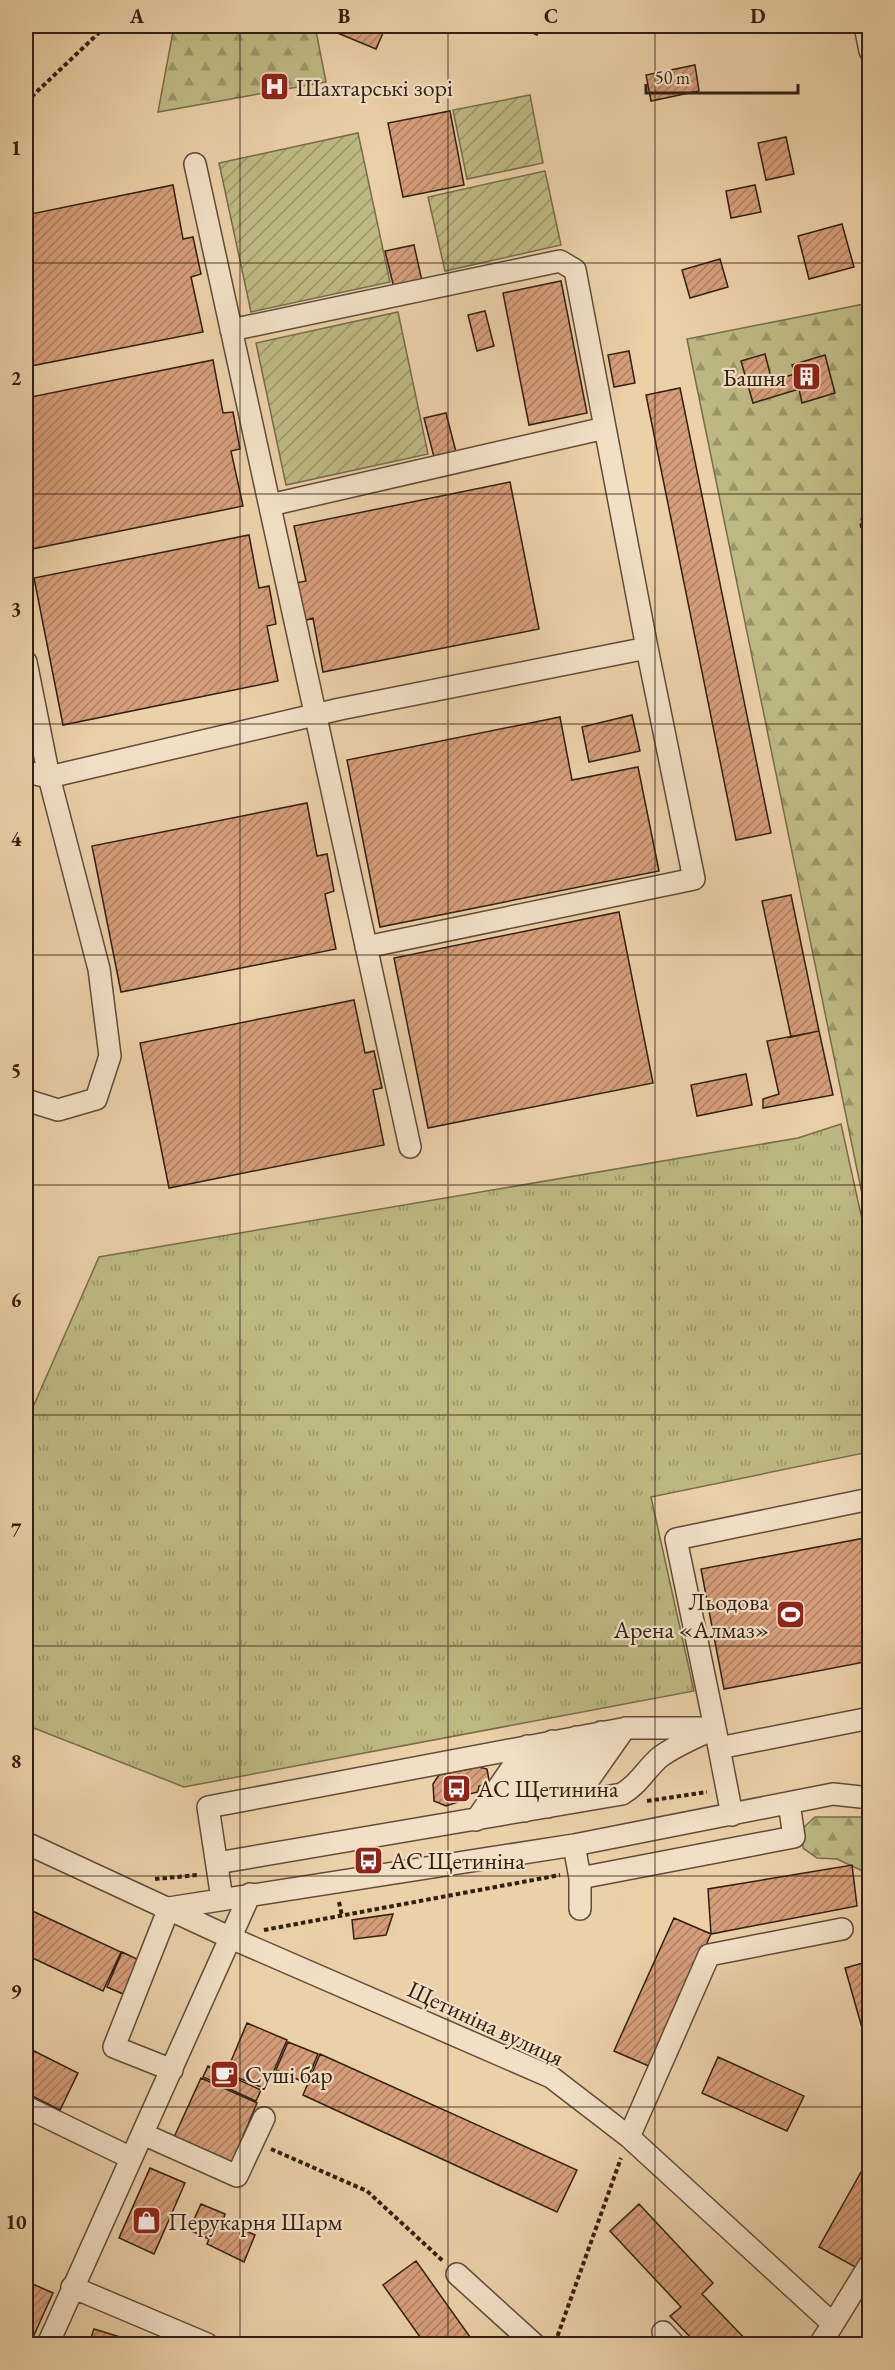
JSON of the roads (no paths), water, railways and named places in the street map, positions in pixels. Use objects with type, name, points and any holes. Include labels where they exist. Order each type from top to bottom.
[{"type":"street","points":[[865,26],[870,51]]},
{"type":"street","points":[[195,164],[410,1147]]},
{"type":"street","points":[[231,330],[560,261],[575,270],[604,428],[694,879],[366,947]]},
{"type":"street","points":[[270,505],[604,428]]},
{"type":"street","points":[[26,772],[50,777],[315,715],[647,648]]},
{"type":"street","points":[[26,662],[50,777],[99,969],[110,1056],[96,1099],[58,1110],[26,1100]]},
{"type":"street","points":[[732,1815],[676,1539],[870,1499]]},
{"type":"street","points":[[217,1863],[622,1794],[631,1789],[668,1751],[717,1738],[870,1718]]},
{"type":"street","points":[[222,1899],[208,1807],[625,1728],[717,1738]]},
{"type":"street","points":[[573,1802],[625,1728]]},
{"type":"street","points":[[548,1807],[601,1732]]},
{"type":"street","points":[[525,1811],[576,1737]]},
{"type":"street","points":[[500,1815],[552,1741]]},
{"type":"street","points":[[476,1820],[527,1746]]},
{"type":"street","points":[[172,2070],[114,2047],[169,1908],[574,1845],[833,1794],[870,1798]]},
{"type":"street","points":[[580,1875],[794,1837],[789,1803]]},
{"type":"street","name":"Щетиніна вулиця","points":[[26,1843],[231,1938],[551,2077],[629,2137],[833,2324]]},
{"type":"street","points":[[574,1845],[580,1875],[580,1910]]},
{"type":"street","points":[[48,2344],[250,1894]]},
{"type":"street","points":[[629,2137],[710,1955],[842,1929]]},
{"type":"street","points":[[26,2107],[131,2158]]},
{"type":"street","points":[[143,2134],[237,2176],[264,2118]]},
{"type":"street","points":[[820,2344],[870,2264]]},
{"type":"street","points":[[457,2274],[534,2344]]},
{"type":"street","points":[[72,2287],[207,2344]]},
{"type":"place","name":"Шахтарські зорі","points":[[275,87]]},
{"type":"place","name":"Башня","points":[[807,377]]},
{"type":"place","name":"Льодова Арена «Алмаз»","points":[[790,1615]]},
{"type":"place","name":"АС Щетинина","points":[[456,1788]]},
{"type":"place","name":"АС Щетиніна","points":[[369,1860]]},
{"type":"place","name":"Суші бар","points":[[224,2074]]},
{"type":"place","name":"Перукарня Шарм","points":[[147,2221]]}]
